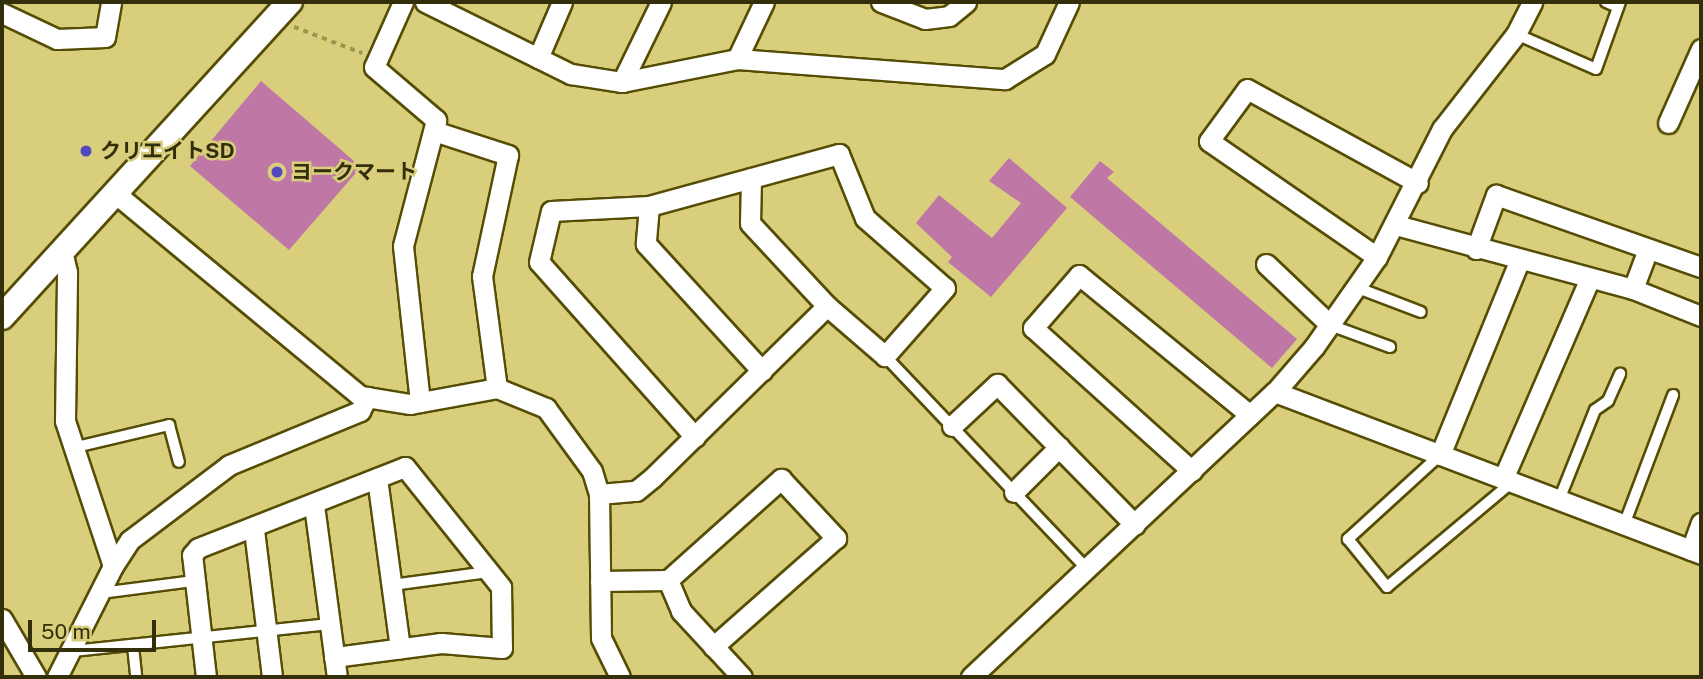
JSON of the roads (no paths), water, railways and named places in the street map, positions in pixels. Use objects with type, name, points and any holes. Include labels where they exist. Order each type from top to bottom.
[{"type":"street","points":[[2,13],[57,39],[105,37],[111,2]]},
{"type":"street","points":[[2,317],[289,2]]},
{"type":"street","points":[[402,2],[377,60],[382,76],[436,120],[402,246],[420,402]]},
{"type":"street","points":[[425,2],[571,74],[622,82],[737,60],[1005,79],[1045,54],[1069,2]]},
{"type":"street","points":[[538,58],[562,2]]},
{"type":"street","points":[[622,82],[661,2]]},
{"type":"street","points":[[737,60],[764,2]]},
{"type":"street","points":[[881,2],[925,19],[949,16],[966,2]]},
{"type":"street","points":[[971,677],[1275,392],[1358,288],[1396,225],[1442,128],[1516,34],[1532,2]]},
{"type":"street","points":[[1668,123],[1701,49]]},
{"type":"street","points":[[1377,257],[1209,141],[1247,89],[1418,183]]},
{"type":"street","points":[[435,131],[508,155],[482,276],[497,388]]},
{"type":"street","points":[[695,437],[539,262],[551,211],[649,206],[751,178],[839,154],[865,218],[945,288],[885,356],[827,306],[750,223],[751,178]]},
{"type":"street","points":[[116,194],[330,377],[367,397],[420,402],[497,388],[532,398],[559,422],[599,494],[601,639],[620,677]]},
{"type":"street","points":[[1476,249],[1496,195],[1701,267]]},
{"type":"street","points":[[649,206],[646,244],[762,371]]},
{"type":"street","points":[[1396,225],[1519,261],[1633,289],[1701,316]]},
{"type":"street","points":[[1633,289],[1648,248]]},
{"type":"street","points":[[62,251],[67,272],[65,421],[72,449],[113,566]]},
{"type":"street","points":[[1440,455],[1519,261]]},
{"type":"street","points":[[1266,264],[1330,325]]},
{"type":"street","points":[[1192,471],[1033,328],[1079,275],[1250,415]]},
{"type":"street","points":[[1507,481],[1590,278]]},
{"type":"street","points":[[599,494],[636,491],[695,437],[827,306]]},
{"type":"street","points":[[951,426],[997,384],[1135,525]]},
{"type":"street","points":[[1275,392],[1696,552],[1701,523]]},
{"type":"street","points":[[57,677],[73,651],[113,566],[130,540],[229,465],[360,411],[367,397]]},
{"type":"street","points":[[1014,492],[1059,447]]},
{"type":"street","points":[[206,677],[192,555],[198,548],[254,530],[405,467],[501,587],[502,648],[400,648],[334,657]]},
{"type":"street","points":[[377,478],[400,648]]},
{"type":"street","points":[[600,581],[668,580],[781,478],[836,538],[713,647]]},
{"type":"street","points":[[314,505],[337,677]]},
{"type":"street","points":[[254,530],[272,677]]},
{"type":"street","points":[[668,580],[681,611],[742,677]]},
{"type":"street","points":[[2,619],[36,677]]},
{"type":"lane","points":[[1516,34],[1596,69],[1619,4],[1606,2]]},
{"type":"lane","points":[[1358,288],[1421,313]]},
{"type":"lane","points":[[1330,325],[1390,347]]},
{"type":"lane","points":[[885,356],[1088,570]]},
{"type":"lane","points":[[1559,500],[1595,411],[1608,401],[1620,374]]},
{"type":"lane","points":[[1624,525],[1673,395]]},
{"type":"lane","points":[[72,449],[169,425],[179,461]]},
{"type":"lane","points":[[1440,455],[1348,539],[1387,587],[1507,481]]},
{"type":"lane","points":[[392,585],[489,572]]},
{"type":"lane","points":[[101,593],[194,581]]},
{"type":"lane","points":[[73,651],[330,624]]},
{"type":"lane","points":[[133,646],[136,677]]},
{"type":"place","name":"クリエイトSD","points":[[86,151]]},
{"type":"place","name":"ヨークマート","points":[[277,172]]}]
